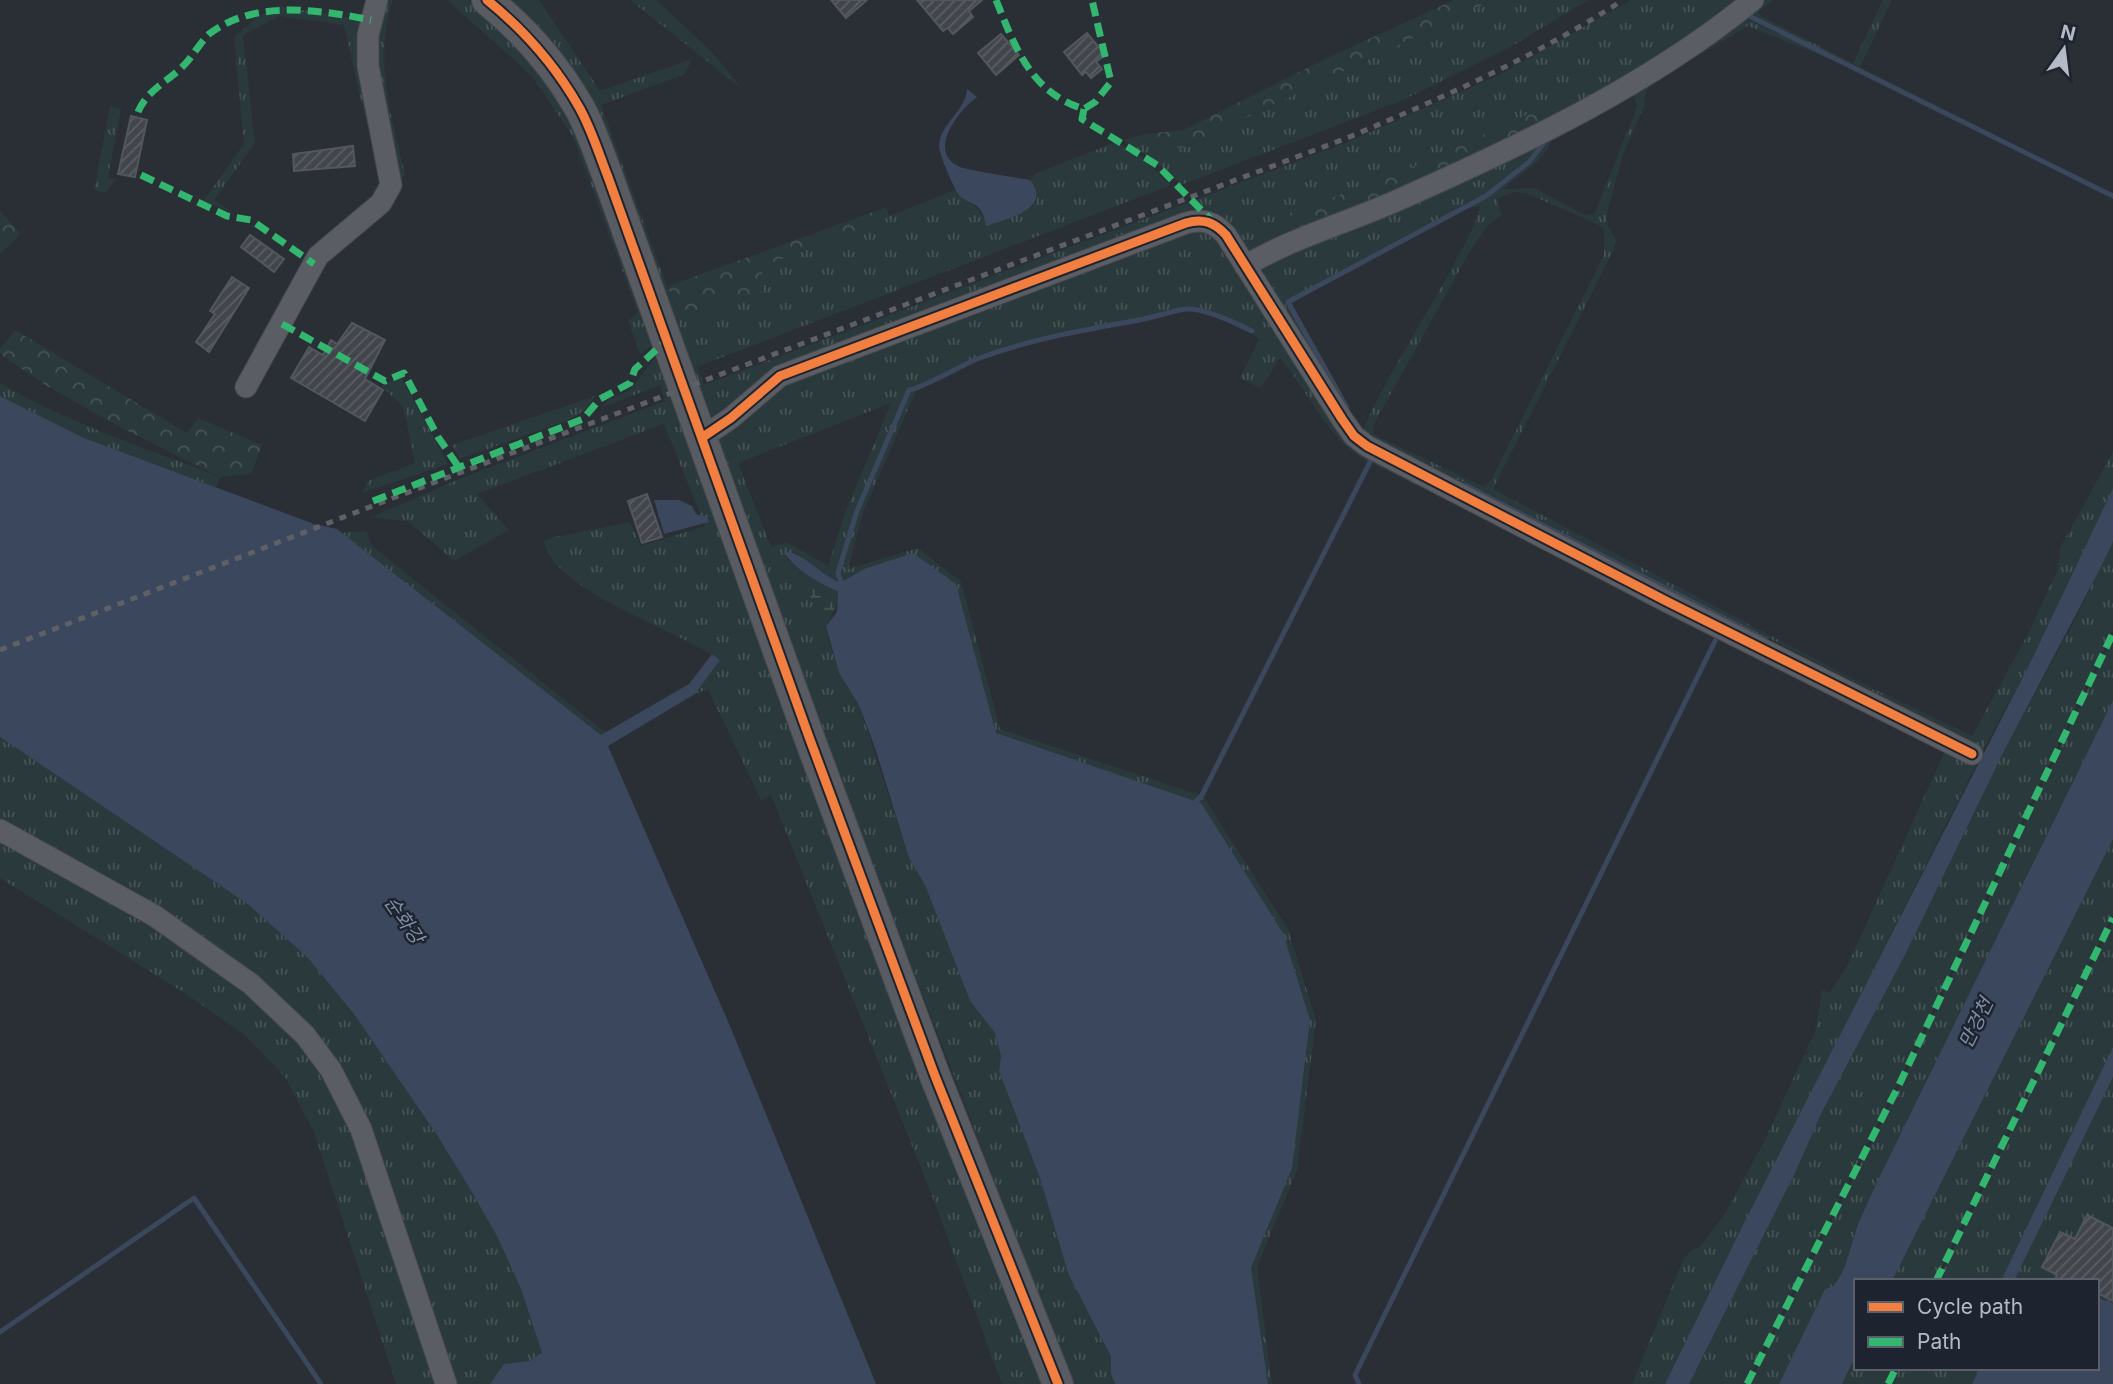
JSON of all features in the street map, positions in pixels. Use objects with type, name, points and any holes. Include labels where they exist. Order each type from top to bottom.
[{"type":"street","points":[[246,387],[318,256],[387,195],[391,176],[374,109],[368,66],[368,35],[377,0]]},
{"type":"street","points":[[487,0],[534,44],[580,108],[608,177],[930,1063],[1058,1384]]},
{"type":"street","points":[[1244,266],[1266,253],[1394,202],[1530,139],[1629,84],[1753,0]]},
{"type":"street","points":[[703,437],[731,418],[780,376],[1186,223],[1204,221],[1216,224],[1226,235],[1342,419],[1354,436],[1367,446],[1972,754]]},
{"type":"street","points":[[0,830],[155,916],[251,985],[305,1035],[331,1070],[361,1129],[446,1384]]},
{"type":"green space","points":[[385,0],[393,0],[387,22],[385,65],[390,110],[405,175],[400,180],[377,94],[375,30]]},
{"type":"green space","points":[[447,0],[468,0],[530,61],[569,113],[657,342],[640,354],[628,321],[638,313],[573,137],[532,76]]},
{"type":"green space","points":[[512,0],[539,0],[600,91],[692,59],[685,74],[601,105],[679,319],[762,267],[957,189],[978,209],[984,219],[1025,211],[1037,200],[1030,180],[1036,173],[1116,142],[1141,157],[1171,185],[697,367],[704,385],[1348,142],[1501,74],[1631,0],[1749,0],[1560,120],[1290,213],[1280,244],[1249,251],[1214,211],[778,374],[714,422],[708,418]]},
{"type":"green space","points":[[630,0],[656,0],[713,53],[742,89]]},
{"type":"green space","points":[[1454,0],[1493,0],[1180,149],[1144,134],[1183,130],[1323,60]]},
{"type":"green space","points":[[1493,0],[1588,0],[1512,46],[1403,100],[1181,185],[1155,161],[1124,140],[1144,134],[1180,149]]},
{"type":"green space","points":[[1759,0],[1773,0],[1758,12],[1761,16],[1853,63],[1883,0],[1892,0],[1860,67],[1748,15],[1747,19],[1850,67],[1748,26],[1660,78],[1646,90],[1644,107],[1623,154],[1607,213],[1606,222],[1616,240],[1613,251],[1493,489],[1853,679],[1972,736],[2028,634],[2058,569],[2060,548],[2113,452],[2113,488],[2031,661],[1981,754],[1722,627],[1369,444],[1353,430],[1275,307],[1256,270],[1263,260],[1393,206],[1520,148],[1643,80],[1702,42]],"holes":[[[1633,92],[1637,107],[1594,215],[1583,214],[1535,188],[1503,189],[1539,160],[1552,137]],[[1545,141],[1523,170],[1466,209],[1479,206],[1465,245],[1386,383],[1363,432],[1379,445],[1489,494],[1971,742],[1852,687],[1488,497],[1369,442],[1353,423],[1286,302],[1485,195],[1528,161]],[[1514,192],[1526,193],[1599,225],[1604,230],[1604,255],[1491,480],[1484,487],[1373,434],[1374,424],[1469,253],[1488,225],[1502,215],[1497,199]]]},
{"type":"green space","points":[[279,6],[361,20],[360,64],[365,119],[344,25],[280,16],[243,35],[255,143],[214,200],[234,213],[203,201],[244,144],[234,37],[258,17]]},
{"type":"green space","points":[[110,106],[121,109],[108,178],[115,180],[106,193],[94,190]]},
{"type":"green space","points":[[1537,110],[1560,120],[1280,244],[1276,238],[1277,222],[1290,213],[1402,172]]},
{"type":"green space","points":[[887,207],[889,217],[762,267],[763,291],[678,319],[668,286]]},
{"type":"green space","points":[[0,211],[21,234],[0,254]]},
{"type":"green space","points":[[1190,225],[1213,231],[1343,427],[1978,761],[1665,1384],[1632,1384],[1684,1258],[1700,1247],[1724,1215],[1764,1142],[1804,1055],[1808,1053],[1806,1050],[1815,1033],[1822,990],[1830,993],[1847,966],[1946,749],[1370,462],[1370,457],[1368,462],[1354,453],[1330,428],[1280,358],[1261,388],[1240,378],[1259,339],[1247,326],[1222,316],[1182,308],[1057,334],[975,358],[908,389],[856,510],[837,573],[839,581],[820,573],[794,551],[787,560],[795,563],[827,634],[839,673],[859,705],[909,858],[925,885],[970,1001],[995,1033],[1001,1056],[999,1071],[1040,1178],[1068,1273],[1111,1358],[1111,1374],[1115,1384],[1073,1384],[849,804],[717,444],[718,436],[783,380]],"holes":[[[891,403],[845,513],[828,566],[787,542],[771,547],[738,463]]]},
{"type":"green space","points":[[15,330],[187,433],[198,418],[262,445],[251,474],[220,477],[116,425],[47,386],[0,354],[0,349]]},
{"type":"green space","points":[[658,354],[1051,1384],[1002,1384],[931,1193],[771,795],[761,800],[708,689],[695,694],[720,660],[592,593],[552,559],[544,541],[630,522],[641,546],[705,526],[664,424],[477,494],[509,530],[454,561],[409,522],[371,517],[462,478],[665,401],[660,385],[601,408],[609,399],[630,390]]},
{"type":"green space","points":[[401,377],[448,464],[362,493],[368,481],[415,463],[403,406],[381,386]]},
{"type":"green space","points":[[0,383],[80,423],[220,477],[216,488],[84,438],[0,396]]},
{"type":"green space","points":[[910,391],[916,391],[863,513],[848,569],[918,548],[961,582],[1000,729],[1200,795],[1195,802],[996,733],[956,584],[864,569],[842,580],[840,573],[859,511]]},
{"type":"green space","points":[[595,396],[587,408],[571,419],[460,459],[452,445]]},
{"type":"green space","points":[[366,531],[372,546],[605,732],[601,735],[342,533]]},
{"type":"green space","points":[[2113,542],[2113,630],[1897,1085],[1746,1384],[1689,1384],[1795,1173],[1821,1114],[1905,955],[2005,749],[2074,622]]},
{"type":"green space","points":[[795,563],[819,582],[838,591],[827,634]]},
{"type":"green space","points":[[2113,636],[2113,700],[1877,1182],[1858,1224],[1844,1269],[1834,1286],[1825,1289],[1779,1384],[1749,1384],[1900,1086]]},
{"type":"green space","points":[[0,737],[249,905],[307,957],[354,1014],[437,1135],[470,1189],[497,1236],[521,1289],[542,1353],[529,1361],[504,1364],[490,1384],[453,1384],[418,1275],[305,1025],[84,865],[0,817]]},
{"type":"green space","points":[[1203,796],[1288,929],[1316,1020],[1297,1170],[1257,1267],[1272,1384],[1268,1384],[1251,1268],[1256,1253],[1283,933],[1198,802]]},
{"type":"green space","points":[[0,835],[62,867],[233,977],[309,1049],[345,1113],[442,1384],[396,1384],[314,1132],[285,1077],[245,1035],[183,992],[0,878]]},
{"type":"green space","points":[[2113,839],[2113,915],[1936,1279],[1893,1279]]},
{"type":"green space","points":[[2113,921],[2113,1384],[1889,1384],[1896,1370],[2099,1370],[2099,1279],[1939,1279]]},
{"type":"green space","points":[[1854,1359],[1854,1370],[1893,1370],[1886,1384],[1842,1384]]},
{"type":"water","points":[[967,89],[977,97],[954,121],[949,132],[945,142],[950,160],[960,167],[1030,180],[1036,190],[1032,205],[1024,211],[986,226],[979,208],[957,192],[939,146],[944,130],[966,97]]},
{"type":"water","name":"순화강","points":[[0,396],[84,438],[314,524],[337,529],[601,735],[689,684],[712,654],[720,660],[695,694],[608,746],[730,1026],[876,1384],[490,1384],[504,1364],[529,1361],[542,1353],[521,1289],[497,1236],[470,1189],[437,1135],[354,1014],[307,957],[249,905],[0,737]]},
{"type":"water","points":[[2113,488],[2113,542],[2101,567],[2005,749],[1905,955],[1821,1114],[1795,1173],[1689,1384],[1665,1384],[1743,1225],[2031,661]]},
{"type":"water","points":[[654,500],[679,500],[692,506],[696,514],[707,517],[709,522],[664,534]]},
{"type":"water","points":[[784,551],[798,555],[841,582],[864,569],[913,553],[956,584],[996,733],[1201,803],[1283,933],[1310,1020],[1292,1168],[1251,1268],[1268,1384],[1115,1384],[1111,1374],[1111,1357],[1068,1273],[1040,1178],[999,1071],[1001,1056],[995,1033],[970,1001],[925,885],[909,858],[859,705],[839,673],[826,626],[837,612],[838,591],[807,575]]},
{"type":"water","name":"만겅천","points":[[2113,700],[2113,839],[1893,1279],[1854,1279],[1854,1359],[1842,1384],[1779,1384],[1825,1289],[1834,1286],[1844,1269],[1858,1224]]},
{"type":"water","points":[[2113,1047],[2113,1077],[2015,1279],[2002,1279]]},
{"type":"water","points":[[2099,1299],[2113,1303],[2113,1384],[1972,1384],[1979,1370],[2099,1370]]},
{"type":"building","points":[[831,0],[867,0],[846,18]]},
{"type":"building","points":[[917,0],[982,0],[969,11],[973,17],[953,34],[948,28],[943,31]]},
{"type":"building","points":[[1087,33],[1105,55],[1096,62],[1102,69],[1091,78],[1086,72],[1082,75],[1064,52]]},
{"type":"building","points":[[1001,34],[1019,55],[996,75],[978,53]]},
{"type":"building","points":[[131,116],[147,120],[135,177],[118,174]]},
{"type":"building","points":[[353,146],[355,166],[294,171],[293,154]]},
{"type":"building","points":[[250,235],[284,259],[274,272],[241,247]]},
{"type":"building","points":[[232,277],[249,288],[209,352],[196,342],[215,314],[210,311]]},
{"type":"building","points":[[352,323],[385,340],[365,379],[383,390],[365,421],[291,378],[309,347],[323,355],[331,340],[337,344]]},
{"type":"building","points":[[647,494],[662,537],[642,543],[628,501]]},
{"type":"building","points":[[2087,1215],[2113,1228],[2113,1301],[2099,1294],[2099,1279],[2055,1279],[2057,1275],[2042,1267],[2060,1232],[2075,1239]]},
{"type":"waterway","points":[[1749,16],[2113,196]]},
{"type":"waterway","points":[[1347,408],[1288,302],[1486,196],[1529,162],[1543,144]]},
{"type":"waterway","points":[[841,582],[838,573],[857,511],[909,390],[977,359],[1019,345],[1186,309],[1211,313],[1252,331]]},
{"type":"waterway","points":[[1192,806],[1202,795],[1372,458]]},
{"type":"waterway","points":[[1465,485],[1765,639]]},
{"type":"waterway","points":[[1359,1384],[1355,1375],[1717,637]]},
{"type":"waterway","points":[[0,1332],[194,1198],[321,1384]]},
{"type":"railway","points":[[0,650],[393,498],[1347,138],[1523,58],[1623,0]]},
{"type":"marked path","points":[[996,0],[1018,51],[1038,80],[1066,102],[1084,109],[1095,102],[1111,82],[1092,0]]},
{"type":"marked path","points":[[138,112],[147,97],[186,63],[209,34],[227,23],[246,16],[286,10],[371,20]]},
{"type":"marked path","points":[[1084,109],[1082,119],[1157,165],[1213,222]]},
{"type":"marked path","points":[[141,175],[227,216],[251,220],[314,264]]},
{"type":"marked path","points":[[282,324],[385,381],[404,373],[438,437],[458,466]]},
{"type":"marked path","points":[[373,501],[583,419],[600,399],[630,383],[635,369],[667,340]]},
{"type":"marked path","points":[[1747,1384],[1899,1085],[2113,633]]},
{"type":"marked path","points":[[1937,1279],[2113,918]]},
{"type":"marked path","points":[[1888,1384],[1895,1370]]},
{"type":"cycle path","points":[[487,0],[514,23],[549,63],[570,92],[591,132],[809,737],[935,1076],[1058,1384]]},
{"type":"cycle path","points":[[703,437],[731,418],[780,376],[1186,223],[1208,222],[1226,235],[1342,419],[1354,436],[1367,446],[1668,602],[1972,754]]}]
